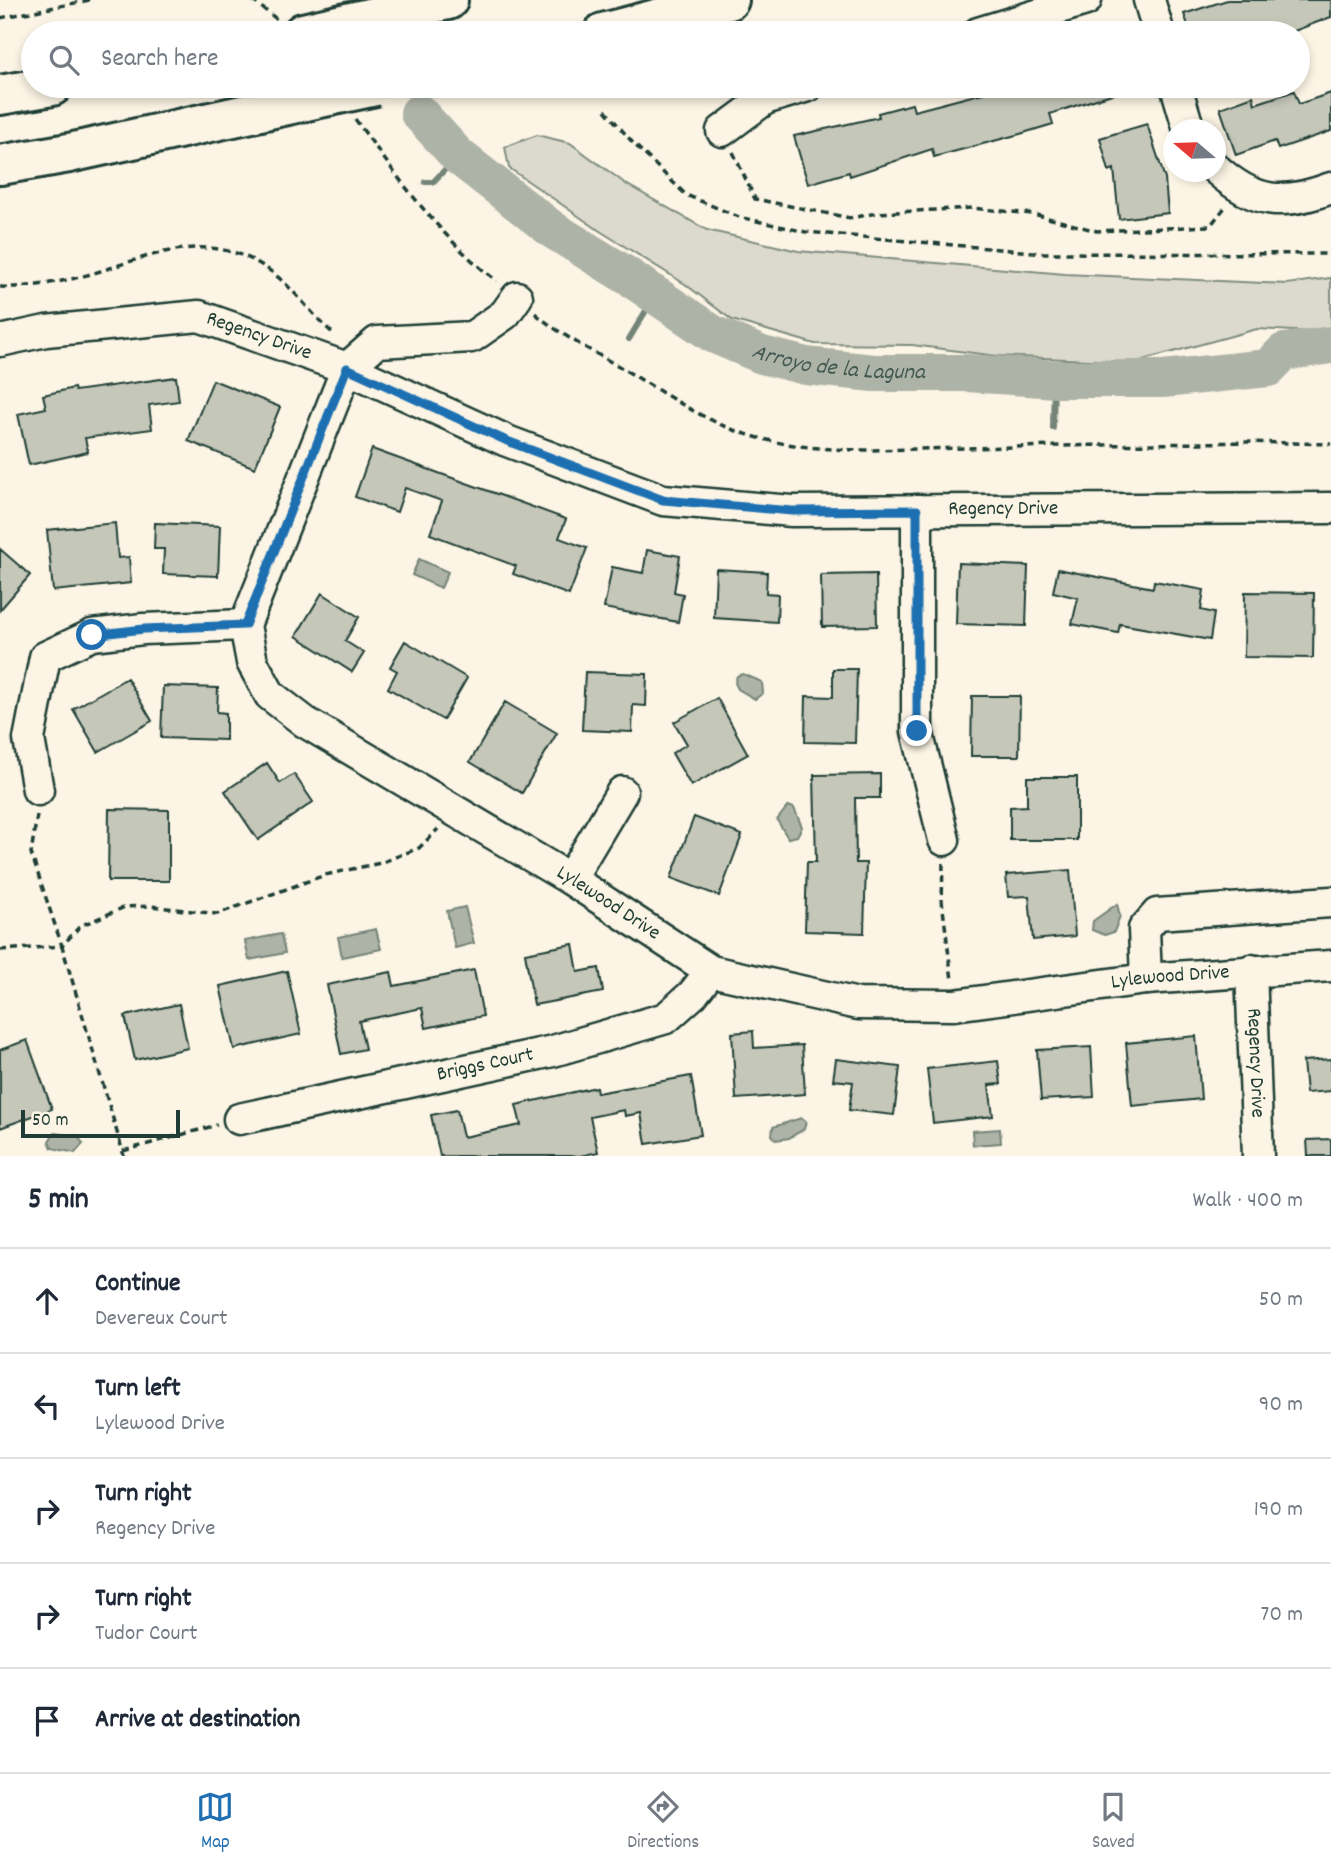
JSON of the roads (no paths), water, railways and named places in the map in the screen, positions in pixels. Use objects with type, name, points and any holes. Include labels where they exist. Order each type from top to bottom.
[{"type":"highway","points":[[331,21],[449,0]]},
{"type":"highway","points":[[649,21],[729,0]]},
{"type":"highway","points":[[0,94],[21,91]]},
{"type":"highway","points":[[0,165],[320,98]]},
{"type":"street","points":[[1017,21],[1086,0]]},
{"type":"street","points":[[1149,0],[1155,21]]},
{"type":"street","points":[[722,131],[768,98]]},
{"type":"street","points":[[1180,98],[1186,119]]},
{"type":"street","points":[[1226,179],[1238,190],[1259,199],[1301,199],[1331,188]]},
{"type":"street","points":[[38,790],[29,739],[45,657],[92,635],[144,629],[245,625],[347,368],[377,342],[471,337],[505,314],[517,297]]},
{"type":"street","name":"Regency Drive","points":[[0,341],[46,331],[199,316],[347,368],[507,441],[663,500],[792,511],[1331,508]]},
{"type":"street","points":[[917,510],[917,731],[944,840]]},
{"type":"street","name":"Lylewood Drive","points":[[245,625],[252,662],[270,695],[338,744],[570,879],[711,971],[858,1004],[954,1004],[1146,979],[1331,966]]},
{"type":"street","points":[[570,879],[622,792]]},
{"type":"street","points":[[1146,979],[1144,929],[1157,914],[1331,902]]},
{"type":"street","name":"Regency Drive","points":[[1251,970],[1258,1156]]},
{"type":"street","name":"Briggs Court","points":[[239,1119],[553,1051],[666,1018],[693,994],[711,971]]},
{"type":"waterway","name":"Arroyo de la Laguna","points":[[419,113],[458,156],[553,230],[713,334],[762,355],[806,366],[874,373],[967,373],[1056,379],[1163,379],[1268,368],[1284,352],[1331,345]]},
{"type":"waterway","points":[[425,182],[433,182],[458,156]]},
{"type":"waterway","points":[[629,339],[656,294]]},
{"type":"waterway","points":[[1053,428],[1054,379]]}]
